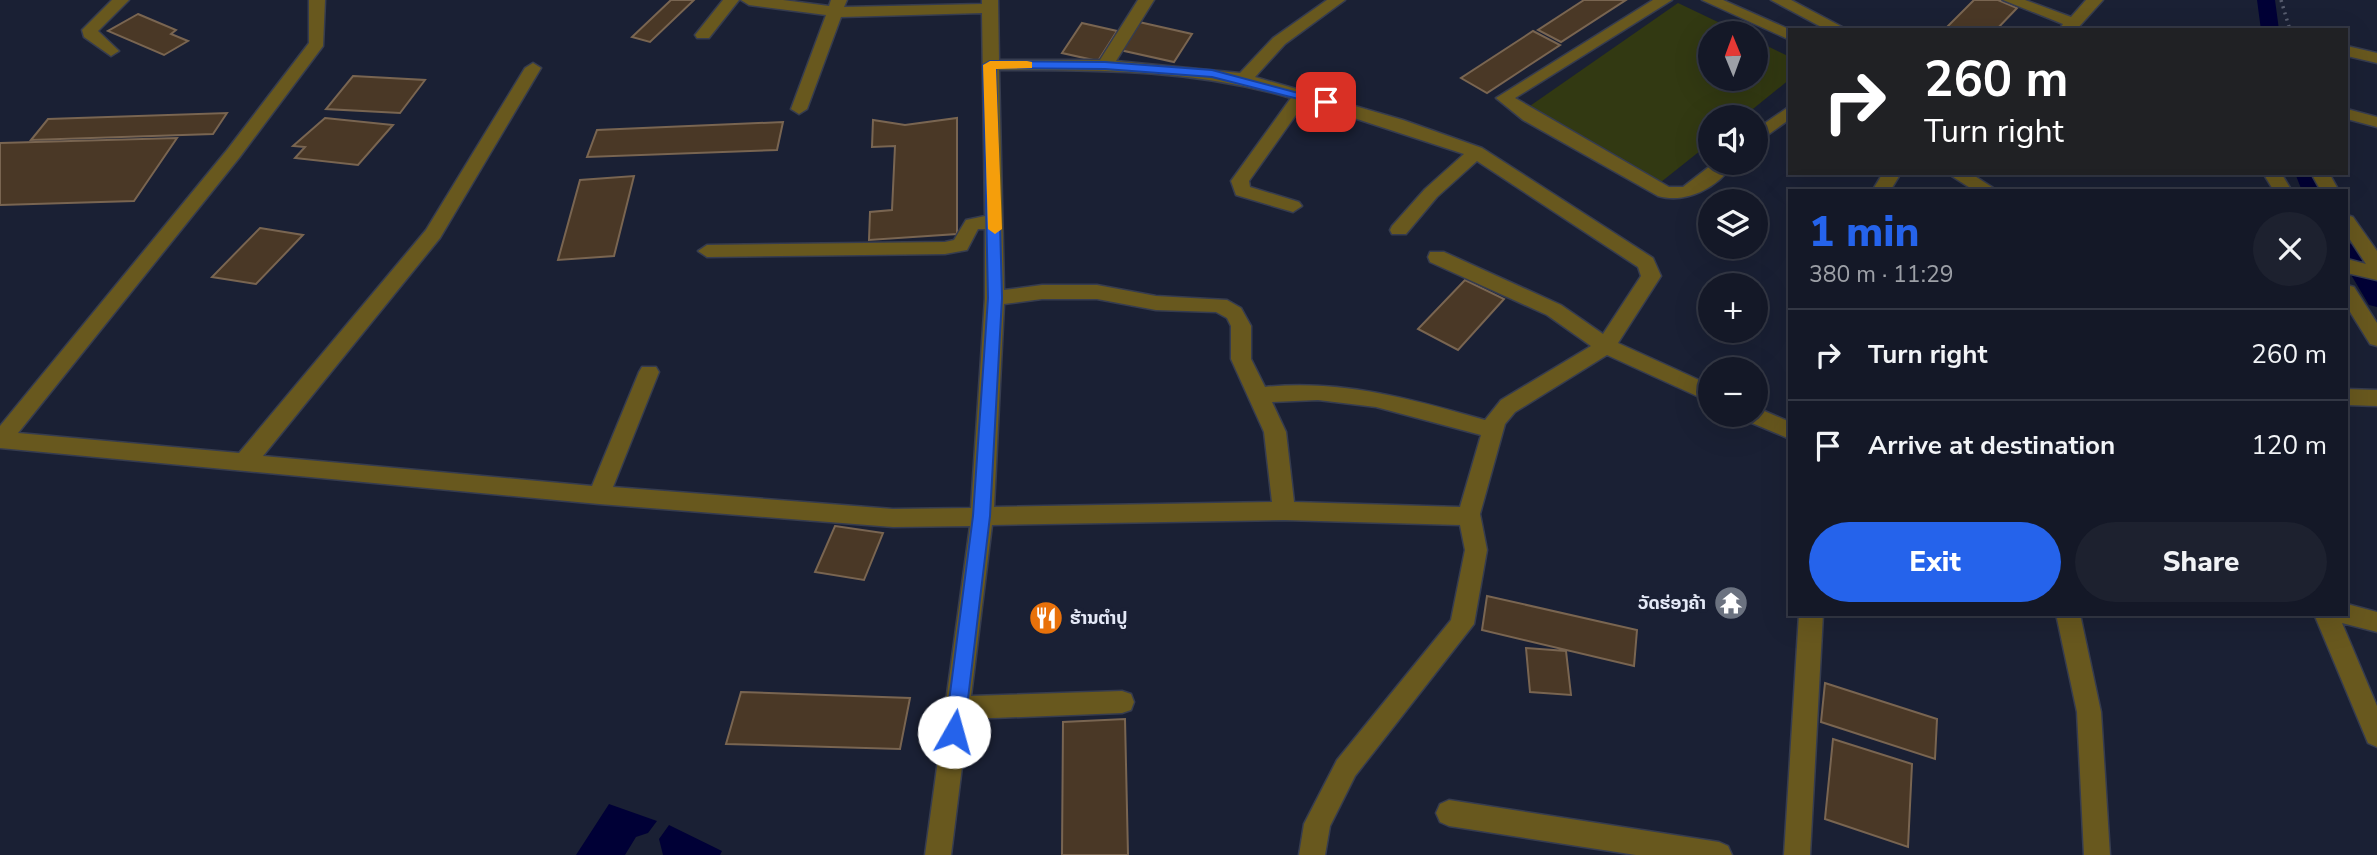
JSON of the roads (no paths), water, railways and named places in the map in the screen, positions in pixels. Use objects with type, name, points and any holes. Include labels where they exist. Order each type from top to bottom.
[{"type":"street","points":[[111,51],[90,34],[90,30],[121,0]]},
{"type":"street","points":[[1,440],[233,154],[317,43],[317,0]]},
{"type":"street","points":[[703,36],[731,0]]},
{"type":"street","points":[[749,0],[838,6],[990,4],[995,298],[982,516],[938,855]]},
{"type":"street","points":[[1105,65],[1146,0]]},
{"type":"street","points":[[1244,79],[1279,41],[1338,0]]},
{"type":"street","points":[[1664,0],[1504,98],[1529,116],[1677,197],[1687,194],[1710,175]]},
{"type":"street","points":[[1710,0],[1788,34]]},
{"type":"street","points":[[1779,0],[1836,28]]},
{"type":"street","points":[[2011,0],[2070,27],[2095,0]]},
{"type":"street","points":[[799,109],[838,6]]},
{"type":"street","points":[[2348,51],[2377,58]]},
{"type":"street","points":[[990,65],[1105,65],[1244,79],[1423,132],[1476,152],[1646,264],[1650,270],[1651,276],[1606,346],[1508,406],[1490,430],[1469,513],[1476,551],[1462,624],[1346,768],[1317,824],[1312,855]]},
{"type":"street","points":[[244,463],[433,234],[533,68]]},
{"type":"street","points":[[1293,206],[1242,191],[1241,181],[1302,95]]},
{"type":"street","points":[[1768,129],[1788,113]]},
{"type":"street","points":[[2348,114],[2377,122]]},
{"type":"street","points":[[1399,230],[1431,193],[1476,152]]},
{"type":"street","points":[[1960,175],[1985,189]]},
{"type":"street","points":[[707,251],[945,248],[960,245],[972,225],[995,221]]},
{"type":"street","points":[[2348,223],[2375,270]]},
{"type":"street","points":[[1437,257],[1554,310],[1606,346],[1698,388]]},
{"type":"street","points":[[2348,266],[2375,270]]},
{"type":"street","points":[[995,298],[1042,292],[1097,292],[1156,303],[1220,305],[1234,313],[1241,326],[1241,359],[1275,432],[1284,511]]},
{"type":"street","points":[[2348,294],[2377,339]]},
{"type":"street","points":[[599,495],[649,372]]},
{"type":"street","points":[[1258,396],[1296,391],[1357,394],[1392,401],[1490,430]]},
{"type":"street","points":[[2348,397],[2377,398]]},
{"type":"street","points":[[1768,421],[1788,430]]},
{"type":"street","points":[[1,440],[599,495],[893,518],[1284,511],[1462,516],[1469,513]]},
{"type":"street","points":[[2348,615],[2377,622]]},
{"type":"street","points":[[1797,855],[1811,616]]},
{"type":"street","points":[[2068,616],[2089,712],[2097,855]]},
{"type":"street","points":[[2327,616],[2377,735]]},
{"type":"street","points":[[957,708],[1122,702]]},
{"type":"street","points":[[1449,813],[1719,855]]},
{"type":"waterway","points":[[2266,0],[2270,28]]},
{"type":"waterway","points":[[2306,175],[2312,189]]},
{"type":"waterway","points":[[2348,252],[2377,299]]},
{"type":"place","name":"ວັດຮ່ອງຄ້າ","points":[[1731,603]]},
{"type":"place","name":"ຮ້ານຕຳປູ","points":[[1046,618]]}]
